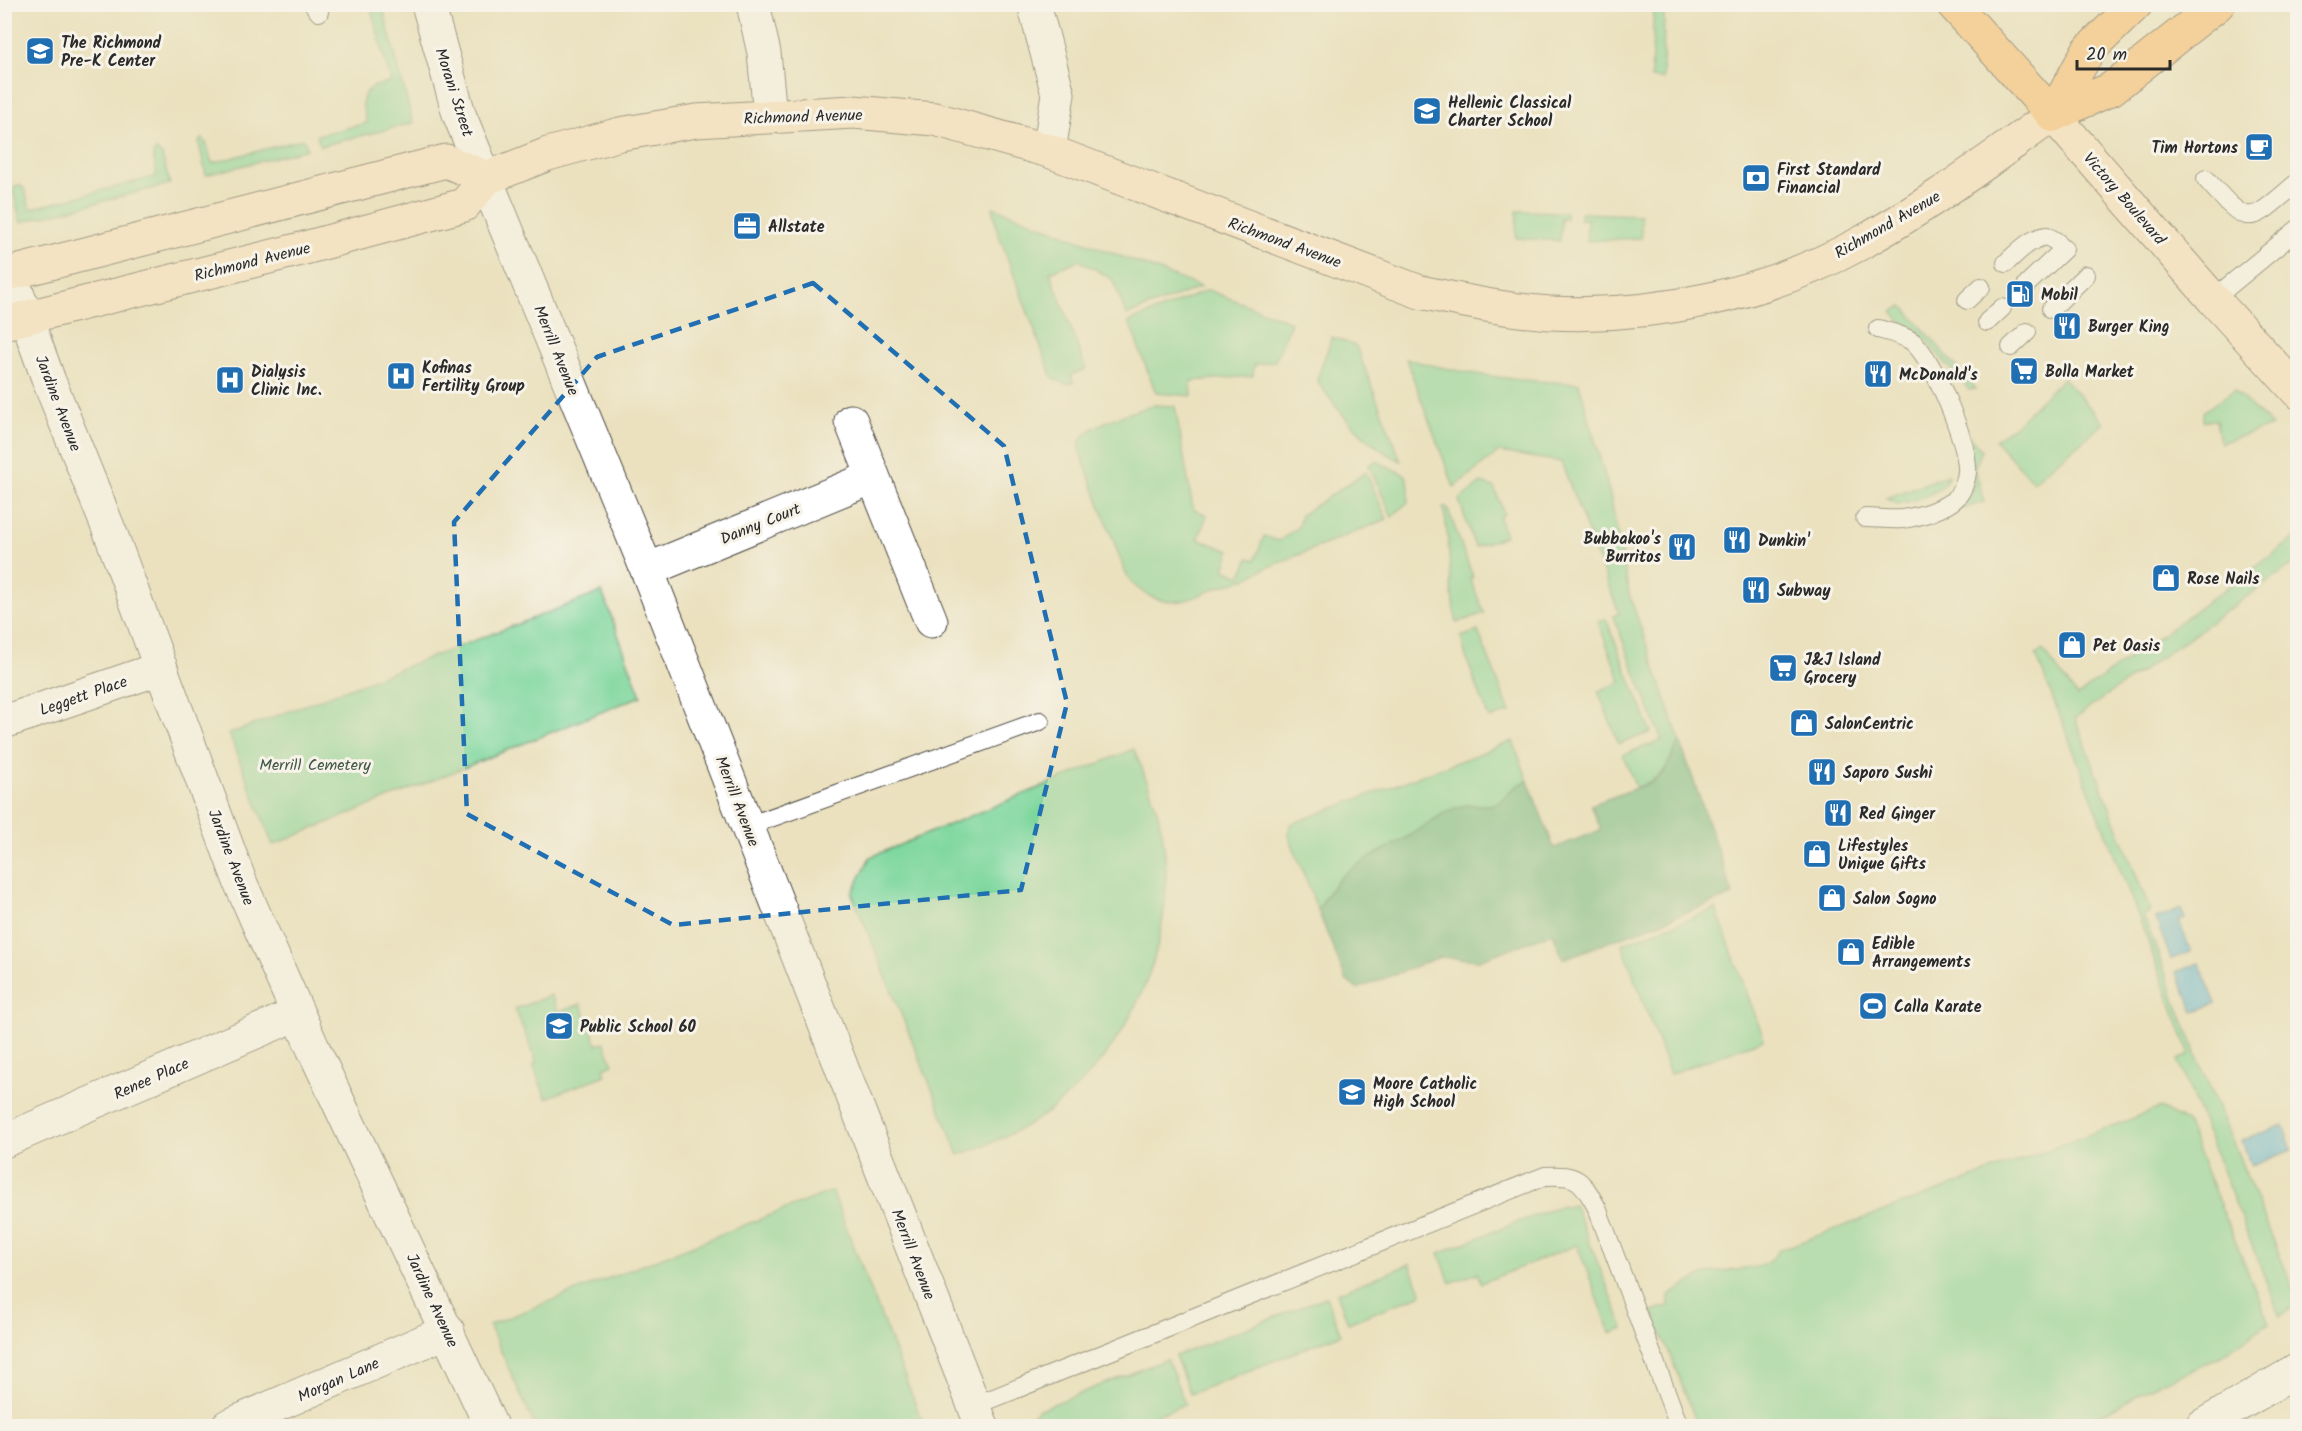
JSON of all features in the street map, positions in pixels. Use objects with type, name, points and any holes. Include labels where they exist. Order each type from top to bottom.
[{"type":"main road","name":"Victory Boulevard","points":[[1953,4],[2298,392]]},
{"type":"main road","name":"Richmond Avenue","points":[[2053,115],[2088,51],[2136,4]]},
{"type":"main road","name":"Richmond Avenue","points":[[16,320],[464,205],[486,178],[548,154],[620,134],[696,121],[853,112],[935,119],[1049,151],[1420,292],[1484,306],[1551,313],[1614,312],[1679,305],[1734,293],[1796,273],[1859,244],[1917,209],[2053,115],[2111,89],[2218,4]]},
{"type":"main road","points":[[8,274],[446,161],[486,178]]},
{"type":"street","name":"Morani Street","points":[[428,4],[459,114],[486,178]]},
{"type":"street","points":[[753,4],[764,53],[770,115]]},
{"type":"street","points":[[1034,4],[1058,94],[1049,151]]},
{"type":"street","name":"Merrill Avenue","points":[[486,178],[647,570],[978,1417]]},
{"type":"street","name":"Jardine Avenue","points":[[8,274],[16,320],[161,668],[241,884],[297,1014],[491,1426]]},
{"type":"street","points":[[851,421],[931,621]]},
{"type":"street","name":"Danny Court","points":[[647,570],[873,477]]},
{"type":"street","name":"Leggett Place","points":[[4,722],[161,668]]},
{"type":"street","name":"Renee Place","points":[[4,1141],[297,1014]]},
{"type":"street","name":"Morgan Lane","points":[[228,1426],[448,1331]]},
{"type":"street","points":[[2202,1426],[2298,1370]]},
{"type":"lane","points":[[2206,179],[2230,207],[2248,216],[2264,211],[2298,182]]},
{"type":"lane","points":[[2213,299],[2298,229]]},
{"type":"lane","points":[[2006,263],[2028,243],[2038,238],[2047,236],[2060,246],[2027,284]]},
{"type":"lane","points":[[2051,309],[2086,274]]},
{"type":"lane","points":[[1966,300],[1981,287]]},
{"type":"lane","points":[[1987,322],[2002,308]]},
{"type":"lane","points":[[1865,518],[1902,519],[1944,506],[1957,497],[1968,470],[1966,454],[1949,406],[1931,366],[1912,342],[1878,329]]},
{"type":"lane","points":[[2011,347],[2026,332]]},
{"type":"lane","points":[[748,826],[1040,721]]},
{"type":"lane","points":[[978,1417],[1545,1176],[1565,1175],[1579,1181],[1587,1189],[1597,1208],[1679,1426]]},
{"type":"highlighted area","points":[[813,283],[1004,446],[1067,703],[1021,890],[673,925],[467,814],[454,522],[597,357]]},
{"type":"green space","points":[[370,5],[382,5],[413,123],[320,146],[317,135],[367,123],[362,104],[365,93],[373,87],[391,82]]},
{"type":"green space","points":[[1654,5],[1664,5],[1663,79],[1651,78]]},
{"type":"green space","points":[[203,139],[212,163],[304,139],[307,149],[206,175],[199,143]]},
{"type":"green space","points":[[156,150],[162,155],[170,184],[21,222],[13,192],[15,186],[20,185],[25,190],[30,209],[157,176],[153,154]]},
{"type":"green space","points":[[993,207],[1201,287],[1127,315],[1112,279],[1079,260],[1050,272],[1086,369],[1071,375],[1074,383],[1060,382],[1052,377],[997,230]]},
{"type":"green space","points":[[1517,211],[1566,212],[1566,219],[1561,219],[1560,241],[1516,238]]},
{"type":"green space","points":[[1580,213],[1641,215],[1641,238],[1587,241],[1587,219],[1580,219]]},
{"type":"green space","points":[[1208,290],[1291,322],[1275,361],[1254,365],[1253,376],[1191,381],[1192,396],[1156,393],[1129,322]]},
{"type":"green space","points":[[1903,306],[1976,389],[1969,390],[1915,328],[1899,320],[1892,312]]},
{"type":"green space","points":[[1332,337],[1356,346],[1401,461],[1376,446],[1353,426],[1317,380]]},
{"type":"green space","points":[[1406,359],[1491,376],[1579,383],[1610,495],[1629,594],[1680,741],[1668,765],[1653,780],[1636,788],[1623,755],[1662,740],[1613,616],[1619,613],[1561,462],[1499,452],[1454,487]]},
{"type":"green space","points":[[2063,378],[2104,423],[2033,482],[1995,440],[2018,423]]},
{"type":"green space","points":[[2234,390],[2272,426],[2220,443],[2216,420],[2203,421],[2203,412]]},
{"type":"green space","points":[[1153,405],[1175,406],[1193,509],[1207,515],[1198,539],[1230,551],[1224,569],[1241,576],[1249,558],[1255,560],[1264,536],[1279,541],[1298,527],[1301,515],[1366,472],[1387,519],[1191,599],[1168,601],[1151,597],[1143,593],[1126,574],[1080,452],[1080,442],[1091,430],[1101,424]]},
{"type":"green space","points":[[1964,430],[1982,451],[1975,467],[1984,502],[1956,511],[1965,504],[1973,485],[1972,463]]},
{"type":"green space","points":[[1376,461],[1406,475],[1409,486],[1408,502],[1392,517],[1369,465]]},
{"type":"green space","points":[[1948,475],[1941,487],[1920,498],[1898,504],[1886,498]]},
{"type":"green space","points":[[1481,483],[1494,487],[1504,514],[1499,517],[1505,536],[1475,547],[1459,500]]},
{"type":"green space","points":[[1443,507],[1447,507],[1484,613],[1457,623],[1452,594],[1448,536]]},
{"type":"green space","points":[[2297,537],[2297,561],[2075,718],[2150,911],[2143,915],[2196,1054],[2297,1297],[2297,1306],[2280,1316],[2178,1060],[2190,1055],[2036,655],[2043,650],[2077,696]]},
{"type":"green space","name":"Merrill Cemetery","points":[[602,592],[641,696],[273,845],[229,734]]},
{"type":"green space","points":[[1606,619],[1651,732],[1619,744],[1598,691],[1621,682],[1598,622]]},
{"type":"green space","points":[[1478,631],[1510,712],[1489,719],[1461,637]]},
{"type":"green space","points":[[1513,741],[1528,781],[1517,786],[1501,801],[1494,804],[1467,805],[1449,811],[1357,865],[1335,883],[1318,911],[1288,833],[1291,824]]},
{"type":"green space","points":[[1680,741],[1733,895],[1563,959],[1553,933],[1479,960],[1440,957],[1357,989],[1346,980],[1318,911],[1335,883],[1357,865],[1449,811],[1467,805],[1494,804],[1501,801],[1517,786],[1528,781],[1554,848],[1601,830],[1591,805],[1652,782],[1663,774]]},
{"type":"green space","points":[[1134,749],[1157,809],[1165,860],[1165,901],[1158,943],[1146,983],[1128,1020],[1105,1055],[1077,1087],[1045,1114],[1025,1126],[959,1155],[852,894],[870,857]]},
{"type":"green space","points":[[1716,909],[1764,1039],[1670,1074],[1622,944]]},
{"type":"green space","points":[[551,995],[558,1012],[581,1004],[597,1045],[604,1042],[613,1064],[604,1068],[606,1075],[546,1098],[533,1065],[537,1063],[515,1009]]},
{"type":"green space","points":[[2160,1108],[2186,1122],[2269,1323],[2221,1356],[2161,1382],[2081,1426],[1698,1426],[1653,1312],[1669,1306],[1669,1296],[1706,1274],[1764,1264],[1779,1250]]},
{"type":"green space","points":[[832,1191],[924,1426],[535,1426],[489,1325]]},
{"type":"green space","points":[[1574,1204],[1624,1328],[1611,1333],[1577,1245],[1481,1283],[1477,1273],[1450,1283],[1439,1253],[1562,1205],[1568,1207]]},
{"type":"green space","points":[[1410,1264],[1422,1294],[1348,1323],[1337,1293]]},
{"type":"green space","points":[[1326,1297],[1341,1334],[1190,1394],[1175,1356]]},
{"type":"green space","points":[[1167,1359],[1185,1404],[1147,1419],[1150,1426],[1032,1426],[1029,1418],[1038,1410]]},
{"type":"water","points":[[2181,909],[2185,919],[2179,921],[2191,952],[2171,959],[2156,919]]},
{"type":"water","points":[[2199,963],[2216,1003],[2194,1012],[2176,972]]},
{"type":"water","points":[[2283,1125],[2292,1150],[2251,1166],[2242,1141]]},
{"type":"place","name":"The Richmond Pre-K Center","points":[[40,51]]},
{"type":"place","name":"Hellenic Classical Charter School","points":[[1427,111]]},
{"type":"place","name":"Tim Hortons","points":[[2259,147]]},
{"type":"place","name":"First Standard Financial","points":[[1756,178]]},
{"type":"place","name":"Allstate","points":[[747,226]]},
{"type":"place","name":"Mobil","points":[[2020,294]]},
{"type":"place","name":"Burger King","points":[[2067,326]]},
{"type":"place","name":"Bolla Market","points":[[2024,371]]},
{"type":"place","name":"McDonald's","points":[[1878,374]]},
{"type":"place","name":"Kofinas Fertility Group","points":[[401,376]]},
{"type":"place","name":"Dialysis Clinic Inc.","points":[[230,380]]},
{"type":"place","name":"Dunkin'","points":[[1737,540]]},
{"type":"place","name":"Bubbakoo's Burritos","points":[[1682,547]]},
{"type":"place","name":"Rose Nails","points":[[2166,578]]},
{"type":"place","name":"Subway","points":[[1756,590]]},
{"type":"place","name":"Pet Oasis","points":[[2072,645]]},
{"type":"place","name":"J&J Island Grocery","points":[[1783,668]]},
{"type":"place","name":"SalonCentric","points":[[1804,723]]},
{"type":"place","name":"Saporo Sushi","points":[[1822,772]]},
{"type":"place","name":"Red Ginger","points":[[1838,813]]},
{"type":"place","name":"Lifestyles Unique Gifts","points":[[1817,854]]},
{"type":"place","name":"Salon Sogno","points":[[1832,898]]},
{"type":"place","name":"Edible Arrangements","points":[[1851,952]]},
{"type":"place","name":"Calla Karate","points":[[1873,1006]]},
{"type":"place","name":"Public School 60","points":[[559,1026]]},
{"type":"place","name":"Moore Catholic High School","points":[[1352,1092]]}]
